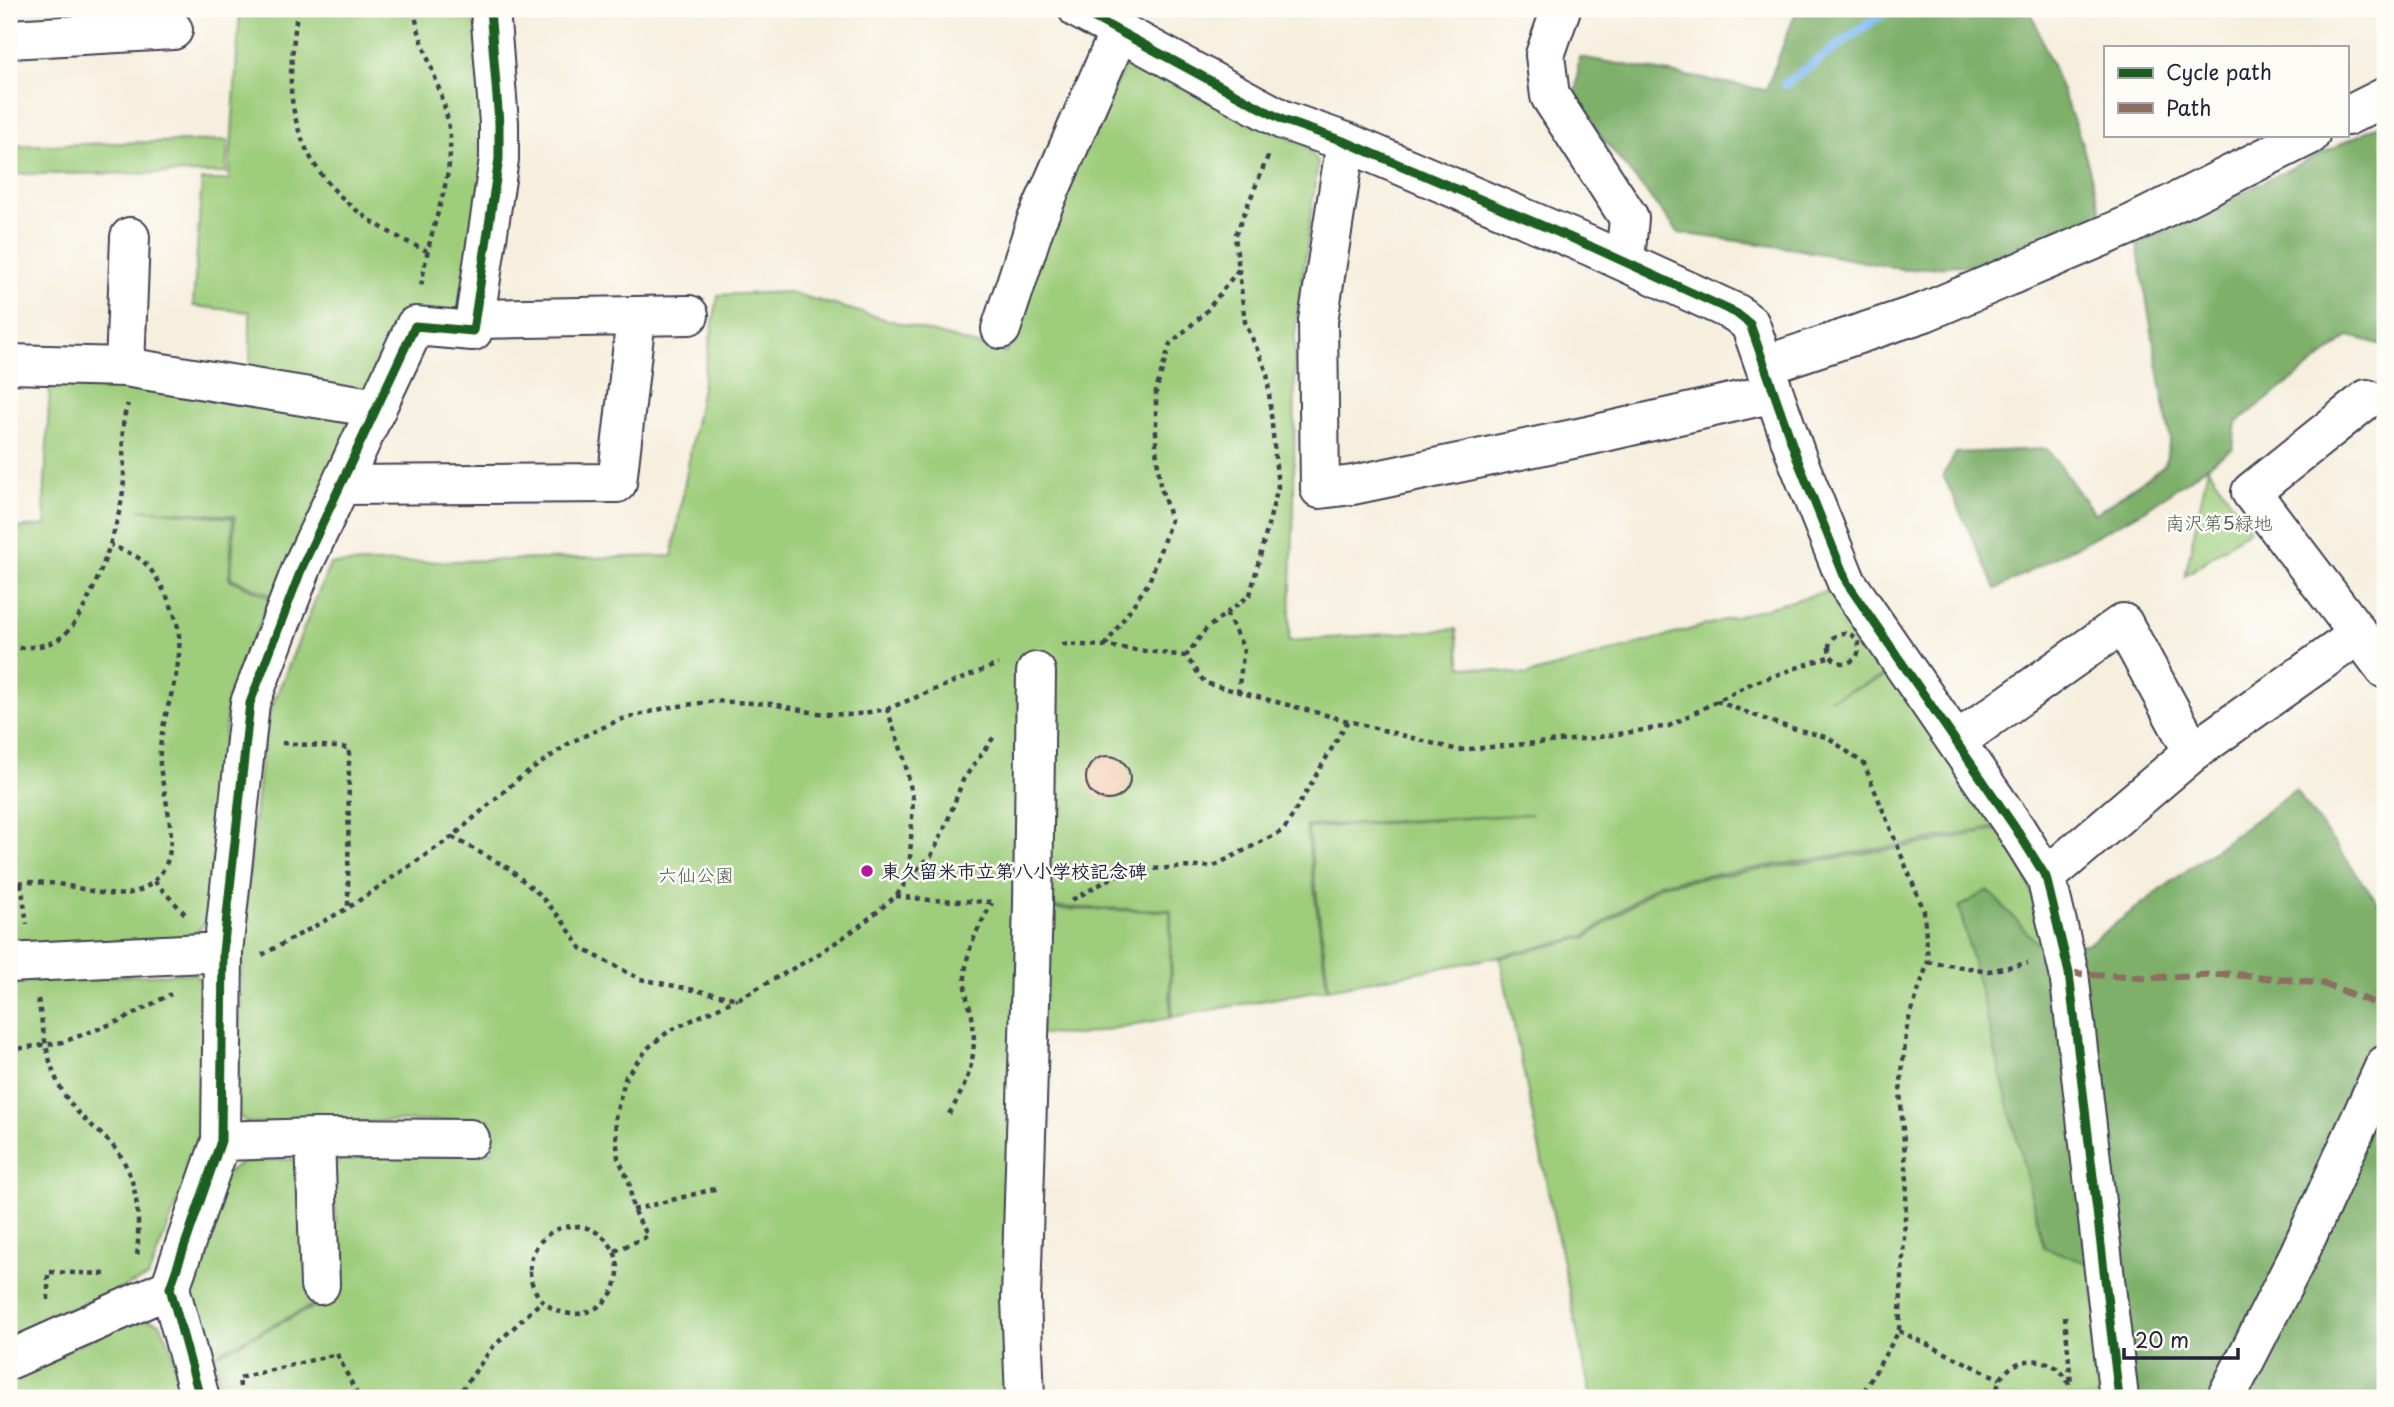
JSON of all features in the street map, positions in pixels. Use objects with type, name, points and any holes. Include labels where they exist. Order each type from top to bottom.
[{"type":"street","points":[[200,1398],[170,1288],[221,1141],[223,960],[250,704],[303,565],[415,326],[473,331],[499,159],[499,123],[490,9]]},
{"type":"street","points":[[1078,9],[1283,120],[1346,142],[1625,261],[1736,313],[1750,324],[1798,461],[1847,583],[1957,741],[2046,877],[2062,937],[2076,1027],[2119,1398]]},
{"type":"street","points":[[1561,9],[1545,55],[1550,96],[1629,218],[1625,261]]},
{"type":"street","points":[[9,39],[173,30]]},
{"type":"street","points":[[1001,329],[1036,222],[1119,32]]},
{"type":"street","points":[[2348,116],[2385,97]]},
{"type":"street","points":[[1346,142],[1318,321],[1320,488],[1353,485],[1592,435],[1769,379],[2132,224],[2308,136]]},
{"type":"street","points":[[130,237],[130,368]]},
{"type":"street","points":[[475,319],[688,315]]},
{"type":"street","points":[[341,485],[617,483],[636,317]]},
{"type":"street","points":[[9,364],[130,368],[377,408]]},
{"type":"street","points":[[2367,399],[2251,492],[2385,669]]},
{"type":"street","points":[[1957,741],[2123,623],[2193,752]]},
{"type":"street","points":[[2046,877],[2193,752],[2358,635]]},
{"type":"street","points":[[1025,1398],[1021,1299],[1033,905],[1031,659]]},
{"type":"street","points":[[21,962],[223,960]]},
{"type":"street","points":[[2226,1398],[2299,1254],[2385,1065]]},
{"type":"street","points":[[221,1141],[315,1138],[470,1139]]},
{"type":"street","points":[[315,1138],[320,1285]]},
{"type":"street","points":[[9,1360],[170,1288]]},
{"type":"path","points":[[297,9],[291,88],[297,122],[308,151],[323,177],[346,204],[371,223],[427,251]]},
{"type":"path","points":[[414,9],[417,32],[444,105],[451,152],[447,180],[427,251],[415,326]]},
{"type":"path","points":[[1186,656],[1206,629],[1250,595],[1278,487],[1266,372],[1245,322],[1235,236],[1283,120]]},
{"type":"path","points":[[1105,646],[1149,582],[1171,520],[1160,485],[1156,448],[1156,391],[1170,344],[1205,313],[1239,269]]},
{"type":"path","points":[[9,649],[56,641],[68,632],[77,620],[111,545],[123,491],[125,468],[122,430],[130,368]]},
{"type":"path","points":[[9,884],[58,884],[105,894],[124,895],[153,881],[169,858],[170,836],[160,764],[161,732],[177,677],[180,639],[171,605],[150,569],[141,559],[111,545]]},
{"type":"path","points":[[1226,613],[1244,649],[1238,692]]},
{"type":"path","points":[[9,1050],[64,1042],[122,1020],[223,960],[249,962],[348,908],[452,837],[517,780],[571,742],[619,720],[665,708],[715,701],[773,704],[815,713],[852,715],[887,709],[1031,659],[1105,646],[1186,656],[1205,683],[1458,750],[1593,738],[1669,726],[1750,684],[1831,656]]},
{"type":"path","points":[[1716,701],[1781,725],[1829,738],[1864,764],[1924,912],[1928,962],[1907,1025],[1900,1091],[1907,1181],[1899,1331],[1860,1398]]},
{"type":"path","points":[[887,709],[904,758],[913,799],[909,878]]},
{"type":"path","points":[[896,896],[1033,905],[1070,901],[1126,870],[1214,866],[1284,830],[1349,719]]},
{"type":"path","points":[[615,1251],[648,1236],[633,1210],[629,1181],[618,1158],[615,1118],[626,1076],[649,1047],[669,1031],[738,999],[814,957],[858,928],[896,896],[931,856],[963,780],[1003,724]]},
{"type":"path","points":[[307,745],[349,748],[348,908]]},
{"type":"path","points":[[452,837],[508,868],[539,894],[562,920],[581,948],[640,979],[738,999]]},
{"type":"path","points":[[949,1114],[965,1087],[974,1055],[972,1018],[965,987],[967,960],[972,938],[992,903]]},
{"type":"path","points":[[1928,962],[1989,971],[2027,964],[2043,956],[2062,937]]},
{"type":"path","points":[[21,962],[52,1070],[67,1100],[114,1147],[124,1161],[138,1203],[138,1257],[134,1266]]},
{"type":"path","points":[[633,1210],[718,1188]]},
{"type":"path","points":[[562,1227],[585,1227],[606,1239],[615,1251],[618,1275],[615,1287],[599,1307],[576,1315],[552,1309],[542,1301],[533,1288],[529,1274],[530,1258],[537,1244],[548,1233],[562,1227]]},
{"type":"path","points":[[456,1398],[492,1348],[542,1301]]},
{"type":"path","points":[[2065,1316],[2072,1397]]},
{"type":"path","points":[[1899,1331],[2000,1379]]},
{"type":"path","points":[[241,1398],[239,1378],[337,1354],[359,1398]]},
{"type":"path","points":[[1996,1398],[2000,1379],[2008,1370],[2018,1363],[2030,1360],[2053,1365],[2063,1373],[2072,1397]]},
{"type":"green space","points":[[240,9],[479,9],[491,123],[468,312],[399,312],[364,396],[250,375],[250,312],[193,306],[202,180],[229,180]]},
{"type":"green space","points":[[1797,9],[2030,9],[2081,140],[2103,219],[1988,268],[1959,265],[1906,270],[1796,249],[1679,233],[1575,104],[1579,57],[1766,90]]},
{"type":"green space","name":"六仙公園","points":[[1128,58],[1306,146],[1318,162],[1295,334],[1294,505],[1289,641],[1456,629],[1461,666],[1527,675],[1835,589],[1891,673],[1830,699],[1892,674],[2000,827],[1659,883],[1585,936],[1497,957],[1329,989],[1308,828],[1533,814],[1306,826],[1327,989],[1172,1017],[1171,910],[1045,907],[1010,1398],[222,1398],[214,1356],[340,1294],[333,1166],[346,1156],[492,1152],[489,1120],[247,1123],[237,1114],[243,924],[263,742],[268,716],[330,564],[672,556],[718,295],[788,292],[1006,353],[1050,222]]},
{"type":"green space","points":[[2385,122],[2385,346],[2350,336],[2236,423],[2233,448],[2145,510],[1996,589],[1943,475],[1956,453],[2047,449],[2095,514],[2165,465],[2170,438],[2137,244]]},
{"type":"green space","points":[[228,140],[226,173],[9,174],[9,146]]},
{"type":"green space","points":[[51,367],[346,418],[350,427],[273,596],[231,578],[235,516],[139,509],[233,518],[229,579],[271,598],[228,699],[207,922],[189,938],[9,947],[9,529],[46,525],[44,501]]},
{"type":"green space","name":"南沢第5緑地","points":[[2208,467],[2250,529],[2185,576]]},
{"type":"green space","points":[[2295,790],[2385,912],[2385,1398],[2136,1398],[2113,1273],[2044,1247],[1959,907],[1988,890],[2038,944],[2088,944]]},
{"type":"green space","points":[[2003,829],[2030,886],[2044,927],[2108,1398],[1591,1398],[1500,958],[1587,937],[1660,885]]},
{"type":"green space","points":[[1044,909],[1170,911],[1170,1018],[1079,1035],[1040,1034]]},
{"type":"green space","points":[[194,973],[207,987],[205,1133],[148,1277],[10,1335],[9,981]]},
{"type":"green space","points":[[293,1159],[306,1171],[311,1306],[213,1355],[182,1288],[224,1175],[244,1161]]},
{"type":"green space","points":[[139,1317],[160,1323],[171,1346],[182,1398],[9,1398],[9,1376]]},
{"type":"building","points":[[1108,756],[1117,757],[1124,762],[1129,769],[1129,787],[1124,794],[1117,799],[1108,800],[1099,799],[1092,794],[1087,787],[1086,778],[1087,769],[1092,762],[1099,757]]},
{"type":"waterway","points":[[1785,84],[1889,9]]},
{"type":"marked path","points":[[2069,973],[2149,978],[2229,974],[2322,983],[2385,1007]]},
{"type":"cycle path","points":[[200,1398],[170,1288],[221,1141],[223,952],[250,703],[303,565],[415,326],[473,331],[499,159],[499,123],[490,9]]},
{"type":"cycle path","points":[[1078,9],[1283,120],[1346,142],[1590,246],[1736,313],[1750,324],[1798,461],[1847,583],[2046,877],[2069,973],[2119,1398]]},
{"type":"place","name":"東久留米市立第八小学校記念碑","points":[[867,871]]}]
